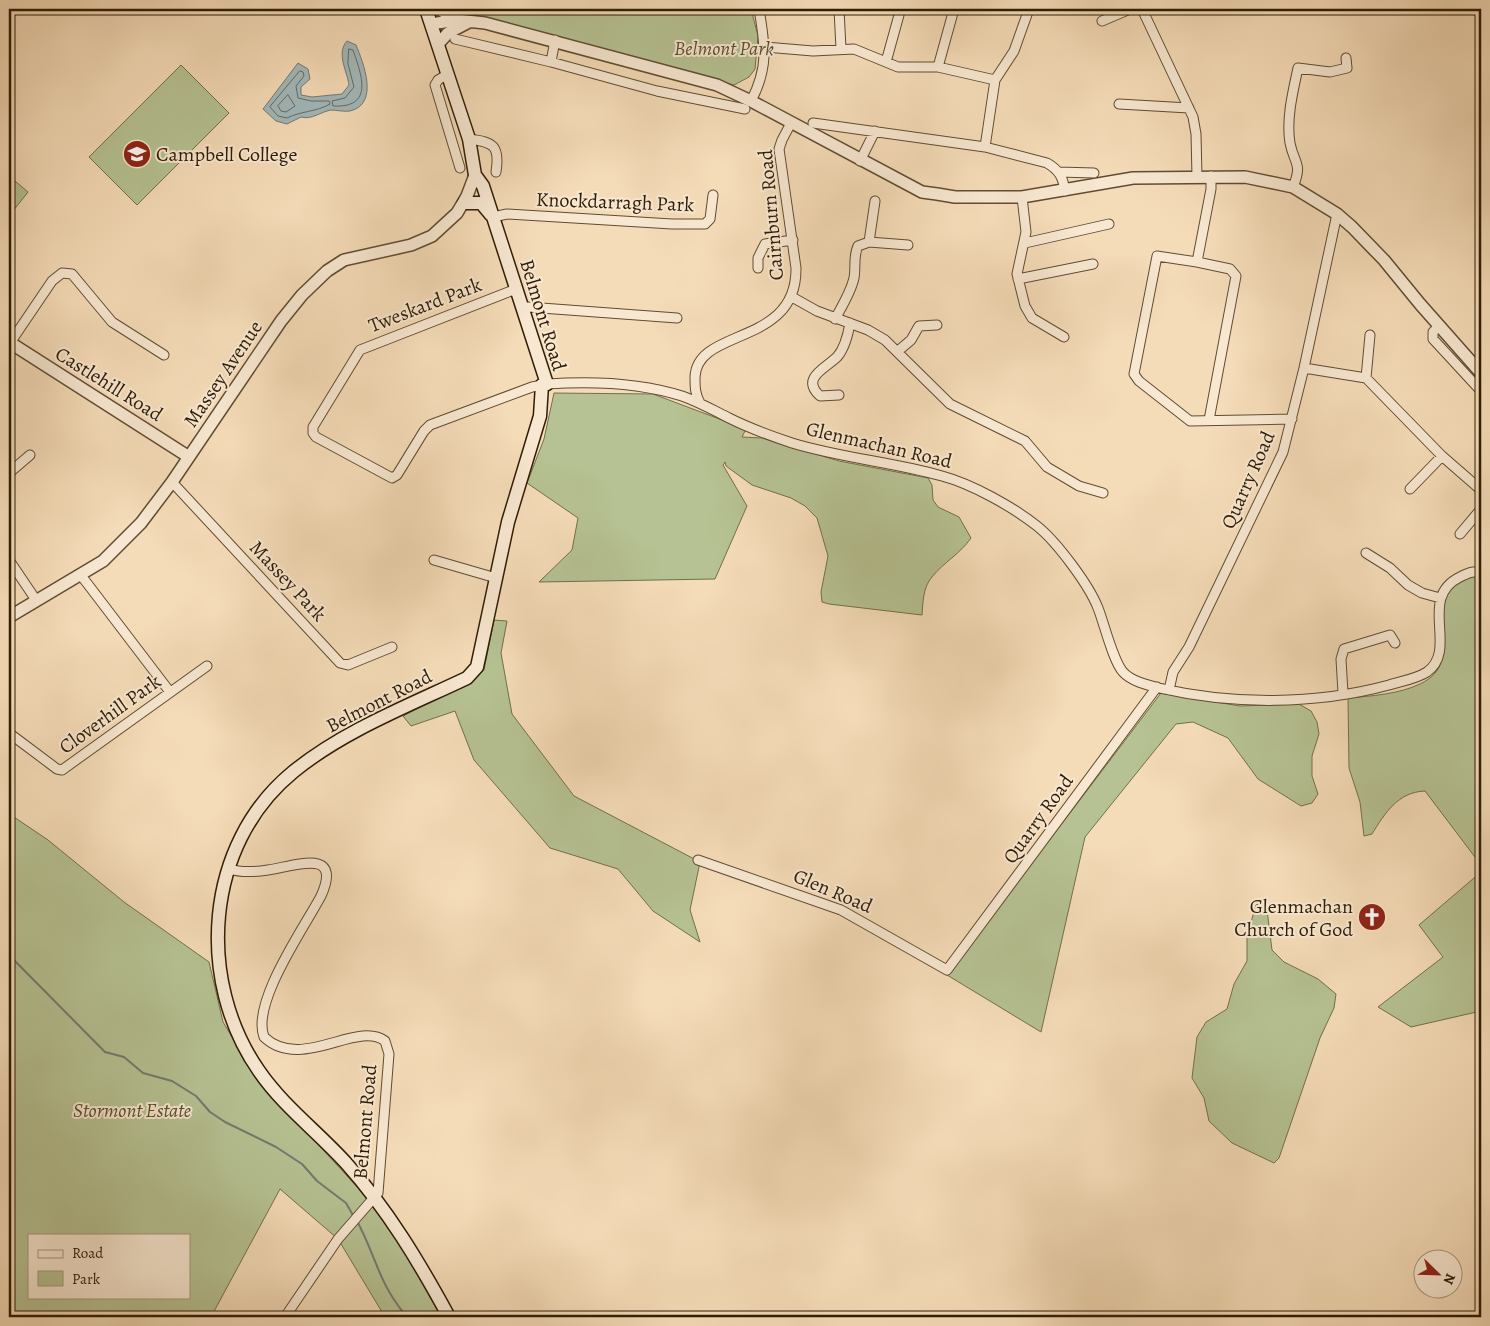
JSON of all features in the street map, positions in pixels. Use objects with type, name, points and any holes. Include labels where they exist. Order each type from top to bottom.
[{"type":"main road","name":"Belmont Road","points":[[229,869],[252,820],[264,802],[290,774],[308,760],[348,736],[467,678],[473,673],[481,656],[508,522],[540,416],[544,385],[484,186],[475,175],[469,139],[426,9]]},
{"type":"main road","points":[[464,203],[481,203],[493,217]]},
{"type":"main road","points":[[229,869],[220,904],[217,950],[222,992],[235,1029],[260,1074],[326,1141],[411,1249],[449,1317]]},
{"type":"street","points":[[439,9],[456,20]]},
{"type":"street","points":[[748,105],[764,68],[765,47],[759,9]]},
{"type":"street","points":[[839,9],[841,49]]},
{"type":"street","points":[[938,67],[954,9]]},
{"type":"street","points":[[985,147],[995,80],[1014,51],[1029,9]]},
{"type":"street","points":[[1102,21],[1130,9]]},
{"type":"street","points":[[1142,9],[1195,124],[1197,177]]},
{"type":"street","points":[[886,62],[899,15]]},
{"type":"street","points":[[431,24],[456,20],[471,21],[555,40],[730,90],[748,105],[791,123],[922,192],[955,197],[1022,197],[1133,178],[1211,176],[1252,178],[1293,187],[1337,214],[1384,260],[1481,373]]},
{"type":"street","points":[[438,44],[448,32],[471,21]]},
{"type":"street","points":[[455,39],[551,62],[657,91],[724,105],[748,105]]},
{"type":"street","points":[[551,62],[555,40]]},
{"type":"street","points":[[765,47],[813,51],[854,49],[898,67],[938,67],[995,80]]},
{"type":"street","points":[[1293,187],[1299,174],[1297,159],[1290,143],[1291,105],[1298,68],[1330,72],[1347,68],[1346,58]]},
{"type":"street","points":[[448,74],[438,80],[435,86],[460,168]]},
{"type":"street","points":[[724,105],[730,90]]},
{"type":"street","points":[[1119,104],[1189,108]]},
{"type":"street","name":"Cairnburn Road","points":[[700,403],[695,394],[695,386],[696,368],[701,358],[712,348],[764,325],[792,297],[796,282],[793,240],[779,149],[791,123]]},
{"type":"street","points":[[813,123],[985,147],[1047,163],[1063,178],[1065,191]]},
{"type":"street","points":[[860,161],[875,131]]},
{"type":"street","points":[[469,139],[484,141],[493,146],[497,154],[496,172]]},
{"type":"street","points":[[1058,172],[1094,173]]},
{"type":"street","name":"Massey Avenue","points":[[9,617],[103,560],[141,523],[172,482],[281,321],[302,295],[327,271],[344,260],[411,245],[432,236],[447,224],[464,203],[475,175]]},
{"type":"street","points":[[1197,262],[1211,189],[1211,176]]},
{"type":"street","name":"Knockdarragh Park","points":[[493,217],[507,214],[672,224],[704,224],[710,219],[714,194]]},
{"type":"street","points":[[1022,197],[1026,219],[1025,243],[1018,278],[1025,306],[1032,318],[1064,337]]},
{"type":"street","points":[[869,242],[876,201]]},
{"type":"street","name":"Quarry Road","points":[[1169,690],[1173,672],[1189,647],[1283,452],[1304,368],[1337,214]]},
{"type":"street","points":[[1025,243],[1109,224]]},
{"type":"street","points":[[758,268],[760,250],[765,244],[793,240]]},
{"type":"street","points":[[835,319],[853,282],[856,267],[855,252],[858,246],[869,242],[908,245]]},
{"type":"street","points":[[1209,420],[1236,276],[1230,269],[1157,256],[1134,374],[1139,381],[1190,421],[1292,419]]},
{"type":"street","points":[[1018,278],[1093,264]]},
{"type":"street","points":[[10,343],[52,281],[58,275],[66,273],[76,278],[112,322],[164,355]]},
{"type":"street","name":"Tweskard Park","points":[[516,289],[360,350],[313,427],[313,433],[316,437],[392,478],[397,475],[430,424],[532,387],[544,385]]},
{"type":"street","points":[[792,297],[835,319],[868,330],[898,351],[950,404],[1025,441],[1047,467],[1079,486],[1102,493]]},
{"type":"street","points":[[522,308],[677,318]]},
{"type":"street","points":[[839,395],[820,396],[814,391],[812,384],[817,373],[837,357],[846,340],[850,323]]},
{"type":"street","points":[[898,351],[911,340],[919,326],[937,325]]},
{"type":"street","points":[[1439,326],[1432,332],[1433,339],[1481,391]]},
{"type":"street","points":[[1366,378],[1370,335]]},
{"type":"street","name":"Castlehill Road","points":[[10,343],[189,457]]},
{"type":"street","points":[[1304,368],[1366,378],[1442,456],[1481,490]]},
{"type":"street","name":"Glenmachan Road","points":[[544,385],[627,386],[669,392],[700,403],[742,424],[794,443],[944,476],[983,493],[1038,527],[1069,562],[1096,603],[1122,671],[1130,677],[1169,690],[1217,698],[1272,701],[1374,689],[1417,677],[1434,665],[1440,648],[1438,620],[1440,598]]},
{"type":"street","points":[[9,473],[30,455]]},
{"type":"street","points":[[1410,489],[1442,456]]},
{"type":"street","name":"Massey Park","points":[[172,482],[340,663],[348,665],[392,647]]},
{"type":"street","points":[[1460,534],[1481,509]]},
{"type":"street","points":[[1366,553],[1390,568],[1408,585],[1422,593],[1440,598],[1454,580],[1472,571],[1481,572]]},
{"type":"street","points":[[9,560],[36,600]]},
{"type":"street","points":[[434,560],[496,578]]},
{"type":"street","points":[[80,574],[170,692]]},
{"type":"street","points":[[1343,694],[1341,659],[1344,649],[1390,635],[1395,643]]},
{"type":"street","name":"Cloverhill Park","points":[[9,733],[57,770],[62,770],[207,666]]},
{"type":"street","name":"Quarry Road","points":[[946,970],[1157,687]]},
{"type":"street","name":"Glen Road","points":[[698,860],[841,910],[946,970]]},
{"type":"street","name":"Belmont Road","points":[[229,869],[257,872],[311,862],[322,866],[326,872],[326,884],[321,896],[267,995],[262,1013],[262,1032],[264,1037],[273,1044],[313,1049],[365,1035],[374,1036],[386,1041],[389,1054],[378,1193],[338,1239],[285,1317]]},
{"type":"green space","name":"Belmont Park","points":[[452,9],[751,9],[758,36],[755,69],[749,77],[734,85]]},
{"type":"green space","points":[[181,65],[229,113],[137,205],[89,157]]},
{"type":"green space","points":[[9,176],[28,192],[9,216]]},
{"type":"green space","points":[[554,393],[653,394],[746,429],[742,437],[762,438],[839,461],[928,478],[932,485],[933,500],[938,507],[959,517],[971,538],[929,581],[924,595],[922,615],[822,602],[821,592],[828,556],[817,518],[805,506],[791,498],[752,485],[726,466],[725,462],[723,465],[747,506],[715,579],[539,582],[572,550],[578,518],[527,483],[544,439]]},
{"type":"green space","points":[[1475,576],[1481,576],[1481,865],[1425,791],[1407,795],[1393,805],[1372,834],[1364,836],[1360,802],[1349,768],[1348,698],[1403,690],[1420,684],[1434,674],[1441,662],[1443,649],[1442,607],[1447,594],[1457,583]]},
{"type":"green space","points":[[494,620],[507,621],[501,653],[512,714],[574,796],[700,862],[690,910],[700,942],[653,911],[618,869],[550,848],[474,760],[455,711],[411,726],[403,716],[473,680],[484,670]]},
{"type":"green space","points":[[1161,693],[1240,706],[1299,704],[1311,711],[1317,722],[1319,734],[1312,756],[1312,776],[1318,794],[1312,803],[1301,806],[1258,779],[1228,738],[1193,722],[1176,724],[1085,837],[1041,1032],[947,975]]},
{"type":"green space","name":"Stormont Estate","points":[[9,805],[14,810],[11,815],[48,840],[124,902],[209,962],[223,1022],[257,1078],[370,1201],[396,1236],[441,1317],[385,1317],[338,1239],[280,1189],[211,1317],[9,1317]]},
{"type":"green space","points":[[1481,872],[1481,1011],[1411,1027],[1378,1007],[1443,957],[1419,925]]},
{"type":"green space","points":[[1263,902],[1267,910],[1272,950],[1284,962],[1318,979],[1336,994],[1334,1008],[1320,1038],[1279,1158],[1274,1163],[1232,1143],[1209,1121],[1204,1098],[1192,1078],[1197,1037],[1206,1022],[1227,1009],[1234,984],[1247,961],[1247,936],[1256,905]]},
{"type":"water","points":[[347,41],[356,45],[367,82],[365,100],[359,107],[350,111],[331,110],[312,117],[301,117],[287,124],[276,121],[263,109],[298,63],[308,69],[310,79],[301,87],[301,95],[312,97],[342,94],[349,85],[342,57],[342,51]]},
{"type":"waterway","points":[[9,955],[105,1052],[124,1057],[143,1073],[172,1081],[196,1096],[210,1112],[225,1122],[276,1147],[302,1164],[317,1181],[346,1203],[354,1217]]},
{"type":"waterway","points":[[357,1221],[382,1278],[403,1312]]},
{"type":"place","name":"Campbell College","points":[[137,154]]},
{"type":"place","name":"Glenmachan Church of God","points":[[1372,917]]}]
